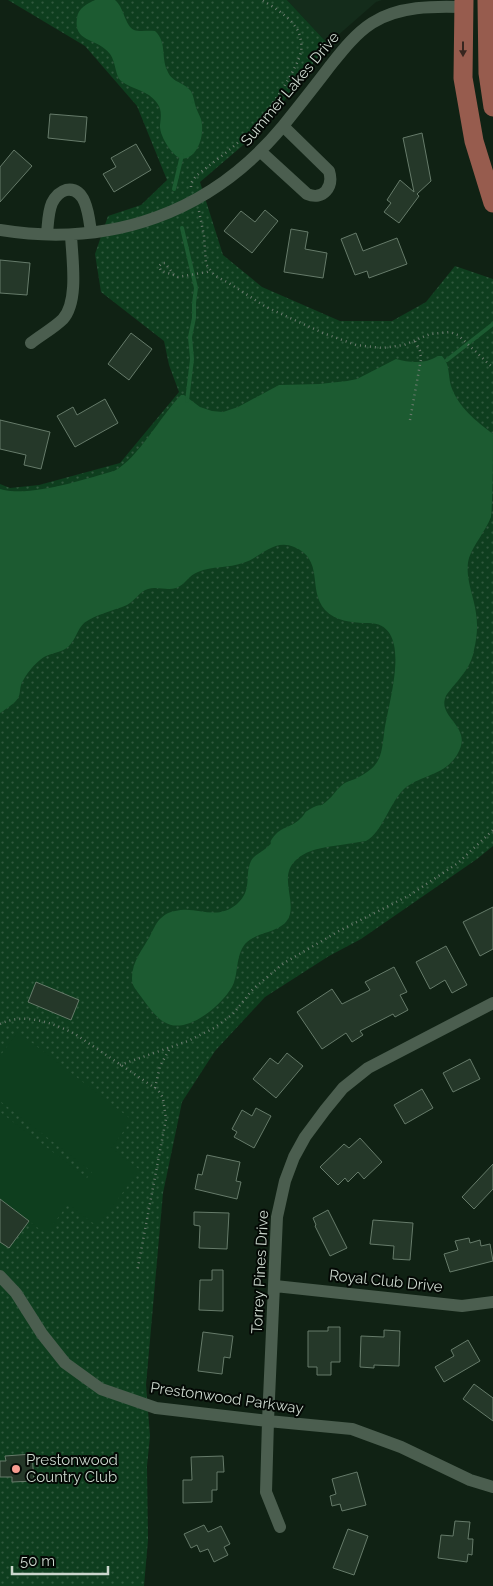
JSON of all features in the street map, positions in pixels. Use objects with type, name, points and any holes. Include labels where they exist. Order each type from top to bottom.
[{"type":"main road","points":[[487,0],[488,73],[493,107]]},
{"type":"main road","points":[[464,4],[463,78],[479,159],[493,203]]},
{"type":"street","name":"Summer Lakes Drive","points":[[0,230],[71,235],[124,228],[145,223],[180,207],[225,181],[260,151],[283,126],[349,43],[372,22],[385,16],[415,9],[464,4]]},
{"type":"street","points":[[260,151],[306,194],[313,197],[318,196],[327,189],[331,178],[329,171],[283,126]]},
{"type":"street","points":[[47,234],[51,204],[57,194],[70,190],[78,193],[84,200],[91,232]]},
{"type":"street","points":[[31,343],[62,321],[69,308],[72,293],[71,235]]},
{"type":"street","name":"Torrey Pines Drive","points":[[280,1526],[266,1492],[268,1421],[277,1217],[285,1181],[294,1157],[305,1137],[343,1088],[368,1068],[493,1003]]},
{"type":"street","name":"Prestonwood Parkway","points":[[0,1276],[16,1293],[42,1334],[65,1363],[101,1389],[156,1408],[352,1429],[402,1447],[470,1480],[493,1488]]},
{"type":"street","name":"Royal Club Drive","points":[[275,1286],[462,1306],[493,1303]]},
{"type":"path","points":[[192,191],[191,183],[196,176],[241,139],[262,118],[285,84],[301,54],[300,39],[294,26],[262,0]]},
{"type":"path","points":[[198,207],[204,236],[206,264],[214,275],[266,307],[356,345],[382,348],[404,345],[430,334],[450,332],[458,335],[493,368]]},
{"type":"path","points":[[174,274],[165,263],[159,266],[161,271],[178,276],[211,270]]},
{"type":"path","points":[[410,420],[422,359],[415,341]]},
{"type":"path","points":[[120,1065],[188,1041],[214,1028],[233,1014],[253,990],[284,962],[339,931],[410,895],[458,863],[493,830]]},
{"type":"path","points":[[0,1024],[17,1019],[30,1019],[50,1023],[75,1034],[155,1088],[162,1098],[166,1120],[137,1272]]},
{"type":"path","points":[[155,1088],[160,1066],[170,1048]]},
{"type":"shaded area","name":"Prestonwood Country Club","points":[[8,0],[287,0],[328,44],[274,114],[242,146],[200,182],[223,255],[262,287],[340,321],[392,321],[426,302],[455,266],[493,279],[493,846],[361,939],[329,956],[265,997],[215,1051],[182,1102],[163,1193],[146,1385],[150,1436],[147,1466],[148,1540],[144,1586],[0,1586],[0,484],[10,488],[39,485],[120,463],[179,392],[169,365],[164,341],[101,292],[95,254],[108,216],[141,205],[167,180],[137,106],[85,46]]},
{"type":"shaded area","points":[[95,0],[115,0],[131,28],[136,31],[155,31],[159,35],[165,65],[169,74],[174,80],[191,91],[201,119],[202,131],[197,150],[188,158],[182,159],[178,157],[167,145],[160,129],[161,113],[157,103],[149,95],[121,81],[110,54],[99,45],[82,36],[79,32],[77,18],[79,12],[83,7]]},
{"type":"shaded area","points":[[287,0],[382,0],[376,2],[328,44]]},
{"type":"shaded area","points":[[442,356],[445,359],[451,386],[458,401],[474,419],[493,434],[491,517],[471,553],[468,565],[468,579],[477,618],[475,645],[470,663],[463,675],[446,695],[444,704],[459,729],[461,745],[457,755],[452,762],[439,771],[410,784],[404,789],[394,801],[377,831],[366,841],[313,850],[295,861],[288,873],[291,907],[287,920],[277,929],[256,936],[245,944],[240,954],[236,977],[227,995],[202,1017],[192,1022],[173,1025],[164,1022],[147,1005],[132,981],[132,972],[136,961],[157,923],[164,915],[173,911],[191,910],[214,913],[229,909],[237,904],[242,899],[247,888],[251,861],[271,843],[275,835],[296,822],[305,812],[323,804],[343,784],[365,774],[375,765],[382,749],[393,686],[395,650],[391,636],[383,627],[368,623],[345,621],[329,614],[320,602],[313,567],[309,559],[294,547],[280,545],[243,563],[198,572],[176,588],[148,589],[127,605],[99,615],[84,623],[69,646],[44,657],[34,666],[21,685],[17,700],[0,713],[0,489],[26,491],[41,489],[73,483],[114,471],[132,457],[181,395],[184,395],[200,407],[223,412],[238,407],[279,385],[347,381],[357,379],[396,359],[418,362]]},
{"type":"shaded area","points":[[18,1032],[132,1120],[111,1148],[140,1170],[97,1226],[68,1204],[46,1234],[0,1199],[0,1112],[87,1178],[92,1172],[0,1101],[0,1056]]},
{"type":"building","points":[[50,114],[87,117],[85,142],[48,138]]},
{"type":"building","points":[[422,133],[431,181],[417,194],[419,196],[399,223],[384,212],[391,203],[387,200],[400,180],[414,192],[403,138]]},
{"type":"building","points":[[136,144],[151,170],[114,192],[103,174],[116,167],[111,158]]},
{"type":"building","points":[[14,150],[32,166],[0,202],[0,167]]},
{"type":"building","points":[[265,210],[278,221],[252,253],[224,231],[241,211],[255,222]]},
{"type":"building","points":[[291,229],[308,232],[305,249],[327,253],[323,278],[284,272]]},
{"type":"building","points":[[356,233],[363,251],[397,238],[407,264],[369,278],[367,271],[355,275],[341,239]]},
{"type":"building","points":[[0,260],[30,263],[27,295],[0,293]]},
{"type":"building","points":[[131,333],[152,349],[129,380],[108,364]]},
{"type":"building","points":[[105,399],[118,423],[75,447],[57,416],[73,407],[77,415]]},
{"type":"building","points":[[0,420],[50,432],[41,469],[24,465],[26,455],[0,449]]},
{"type":"building","points":[[493,907],[493,949],[480,956],[463,922]]},
{"type":"building","points":[[446,946],[467,985],[452,993],[445,980],[430,989],[416,962]]},
{"type":"building","points":[[394,967],[407,992],[400,995],[408,1010],[395,1017],[393,1014],[360,1031],[363,1035],[352,1042],[346,1033],[322,1049],[297,1012],[332,989],[342,1004],[370,990],[365,982]]},
{"type":"building","points":[[36,982],[79,1000],[71,1020],[28,1002]]},
{"type":"building","points":[[287,1053],[303,1066],[276,1098],[253,1079],[270,1058],[278,1064]]},
{"type":"building","points":[[470,1059],[480,1079],[453,1092],[443,1073]]},
{"type":"building","points":[[422,1089],[433,1108],[405,1124],[394,1105]]},
{"type":"building","points":[[256,1108],[271,1116],[254,1148],[234,1137],[237,1132],[232,1129],[242,1110],[252,1116]]},
{"type":"building","points":[[360,1138],[382,1162],[364,1179],[358,1172],[348,1182],[345,1178],[338,1185],[320,1167],[344,1144],[349,1148]]},
{"type":"building","points":[[207,1155],[240,1162],[236,1181],[241,1182],[237,1199],[195,1189],[198,1174],[202,1175]]},
{"type":"building","points":[[493,1164],[493,1189],[474,1209],[462,1197]]},
{"type":"building","points":[[0,1199],[29,1221],[9,1248],[0,1242]]},
{"type":"building","points":[[328,1210],[347,1248],[330,1256],[313,1218]]},
{"type":"building","points":[[194,1212],[229,1213],[227,1249],[199,1248],[200,1226],[194,1225]]},
{"type":"building","points":[[373,1220],[413,1223],[410,1260],[393,1259],[394,1246],[370,1244]]},
{"type":"building","points":[[469,1238],[470,1243],[480,1240],[481,1246],[490,1244],[493,1261],[450,1272],[444,1254],[458,1250],[455,1241]]},
{"type":"building","points":[[212,1270],[223,1270],[223,1311],[199,1310],[200,1280],[212,1280]]},
{"type":"building","points":[[328,1327],[340,1327],[340,1362],[331,1362],[331,1375],[317,1375],[317,1367],[308,1367],[308,1331],[328,1331]]},
{"type":"building","points":[[384,1330],[400,1331],[399,1366],[374,1365],[374,1368],[360,1367],[361,1336],[384,1337]]},
{"type":"building","points":[[203,1332],[233,1336],[230,1358],[224,1357],[222,1374],[198,1371]]},
{"type":"building","points":[[468,1340],[480,1361],[444,1382],[435,1367],[454,1356],[451,1350]]},
{"type":"building","points":[[474,1384],[493,1398],[493,1421],[463,1399]]},
{"type":"building","name":"Prestonwood Country Club","points":[[32,1454],[34,1481],[12,1482],[12,1477],[0,1477],[0,1461],[6,1461],[5,1456]]},
{"type":"building","points":[[223,1456],[224,1472],[217,1472],[217,1490],[212,1490],[212,1502],[183,1503],[183,1480],[192,1480],[191,1457]]},
{"type":"building","points":[[357,1472],[366,1505],[342,1511],[340,1504],[332,1506],[330,1496],[336,1494],[332,1479]]},
{"type":"building","points":[[455,1521],[470,1522],[468,1539],[473,1539],[472,1555],[468,1554],[467,1562],[438,1558],[441,1535],[453,1536]]},
{"type":"building","points":[[204,1525],[208,1532],[221,1526],[230,1544],[224,1547],[228,1555],[214,1562],[208,1549],[200,1552],[197,1545],[191,1548],[184,1534]]},
{"type":"building","points":[[348,1529],[368,1536],[354,1575],[333,1568]]},
{"type":"waterway","points":[[174,189],[182,155]]},
{"type":"waterway","points":[[182,228],[196,288],[194,318],[190,337],[192,359],[187,401]]},
{"type":"waterway","points":[[447,360],[493,324]]},
{"type":"place","name":"Prestonwood Country Club","points":[[16,1469]]}]
